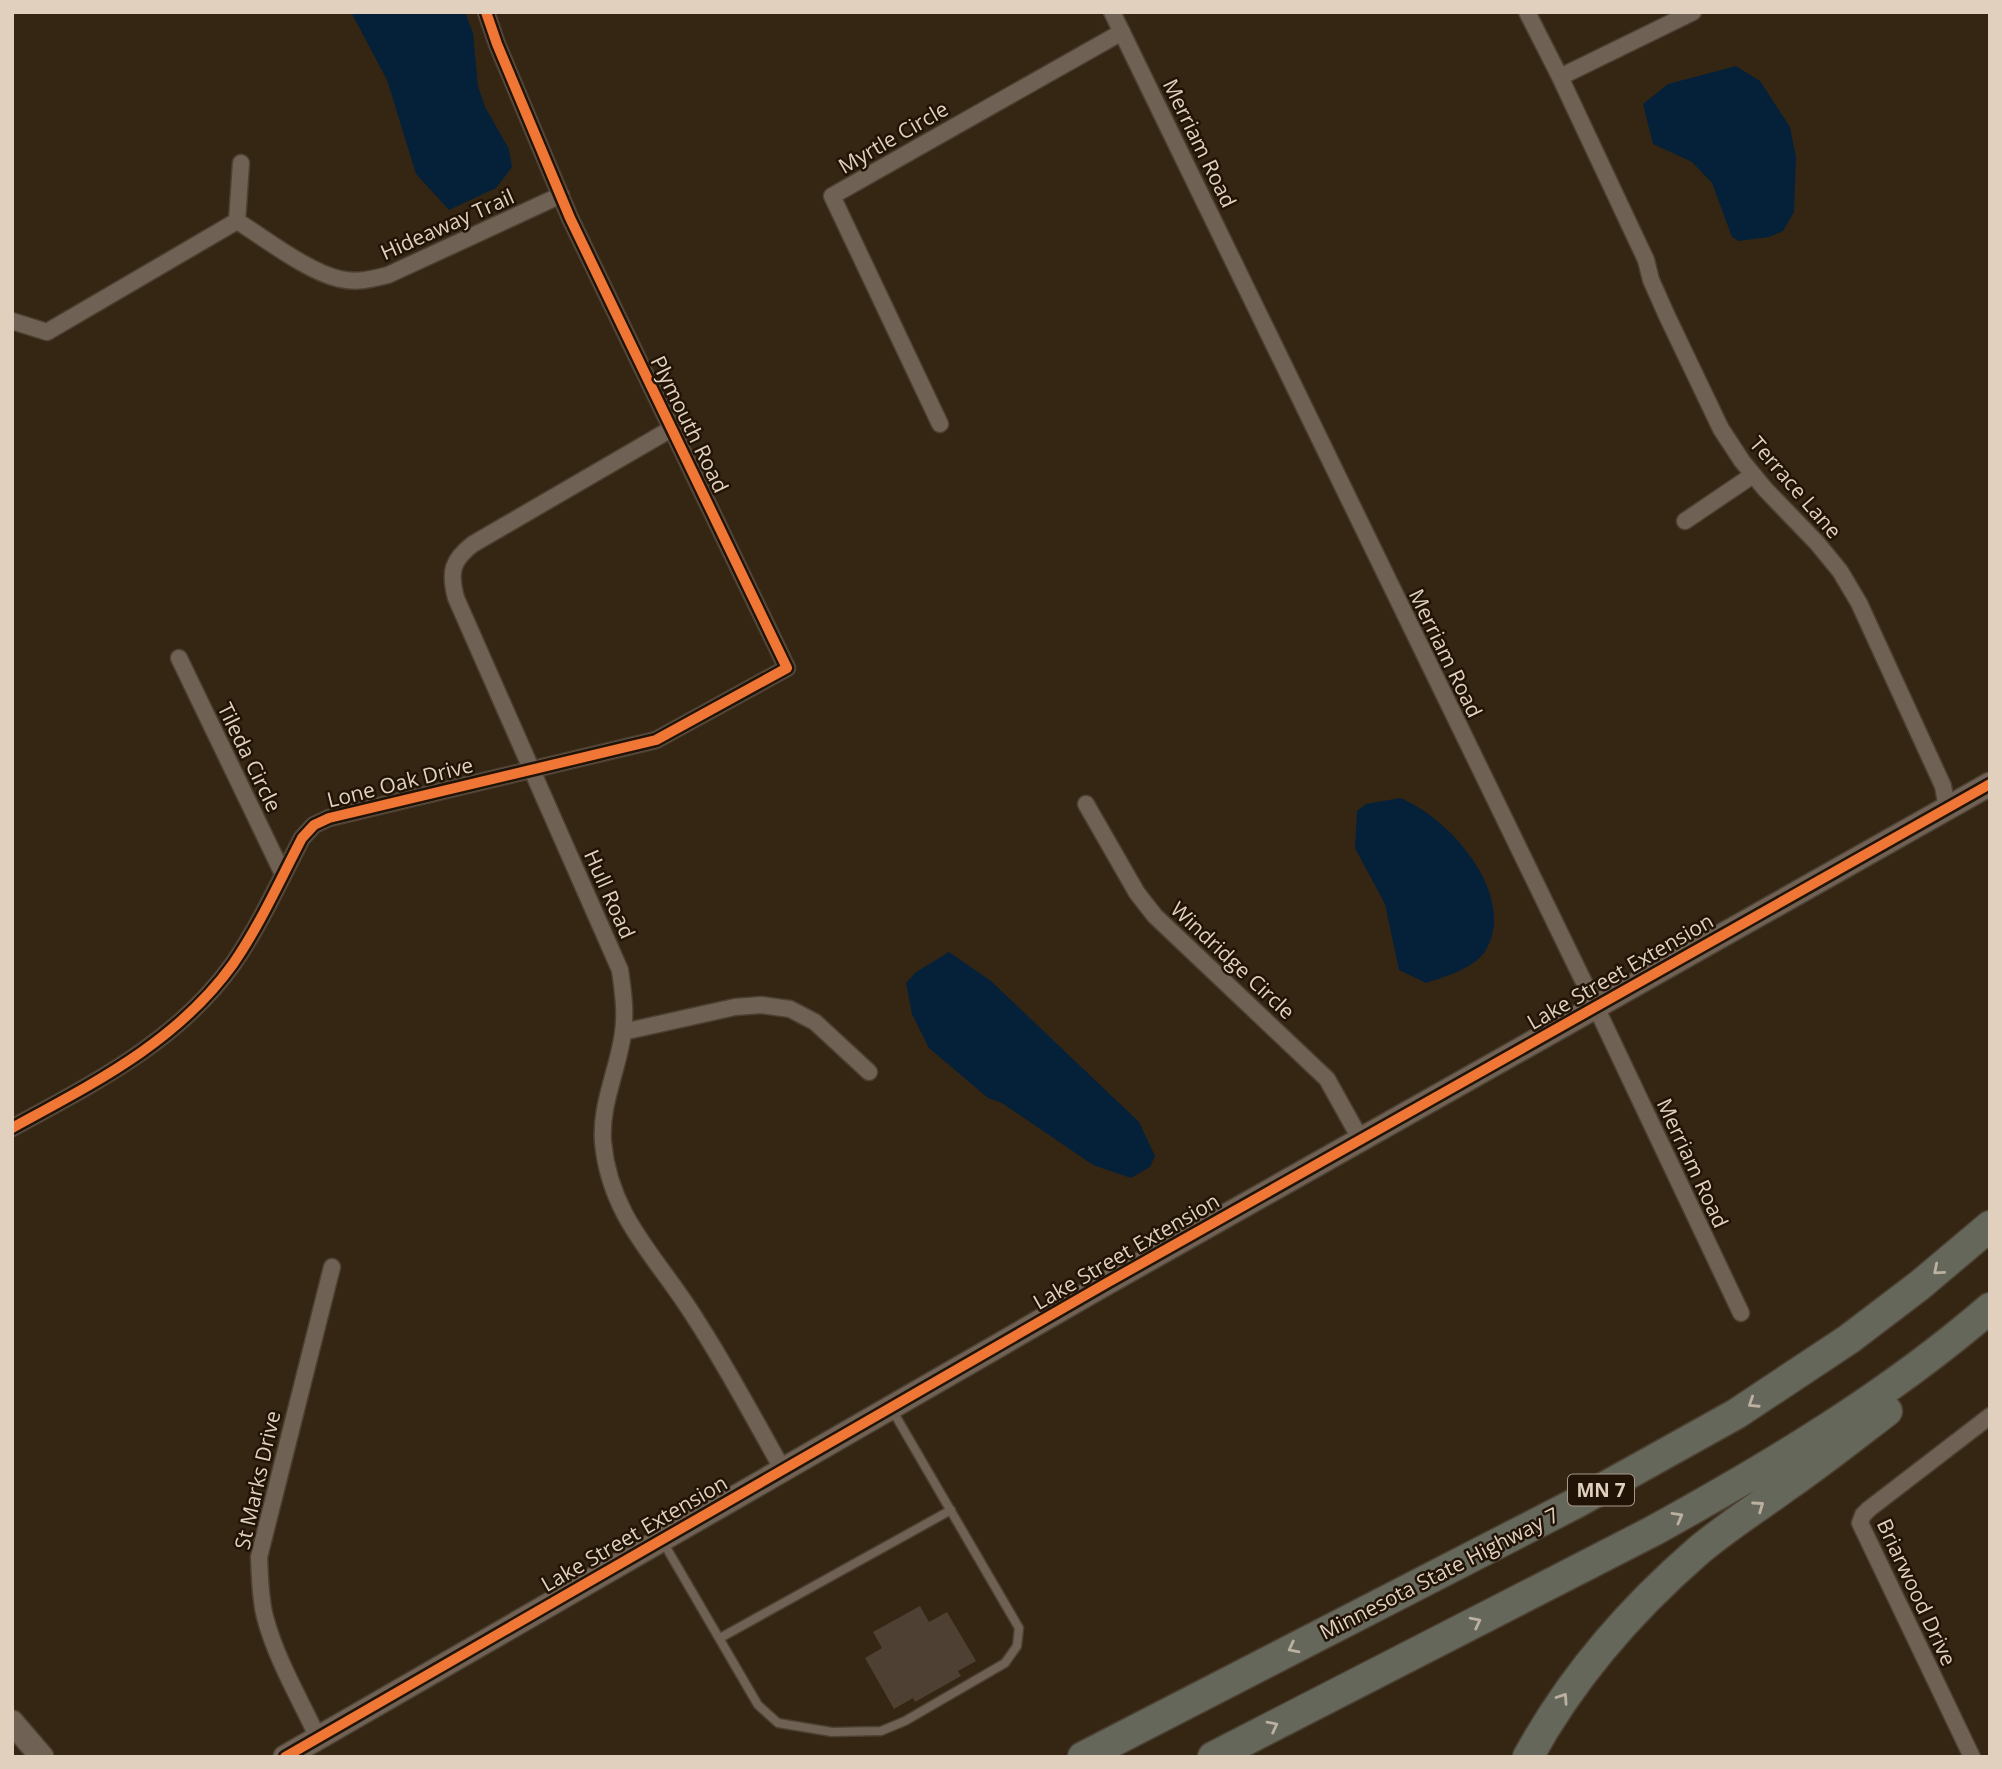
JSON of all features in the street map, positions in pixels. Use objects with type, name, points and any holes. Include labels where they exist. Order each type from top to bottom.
[{"type":"highway","name":"Minnesota State Highway 7","points":[[1083,1757],[1588,1497],[1736,1414],[1849,1339],[1920,1285],[1990,1226]]},
{"type":"highway","points":[[1213,1757],[1720,1494],[1781,1458],[1888,1387],[1990,1308]]},
{"type":"highway","points":[[1528,1757],[1555,1710],[1579,1676],[1620,1628],[1668,1579],[1707,1544],[1796,1480],[1947,1362],[1990,1319]]},
{"type":"highway","points":[[1069,1757],[1182,1705]]},
{"type":"street","name":"Plymouth Road","points":[[486,12],[570,218],[787,668]]},
{"type":"street","name":"Merriam Road","points":[[1112,12],[1596,1007],[1741,1312]]},
{"type":"street","name":"Terrace Lane","points":[[1527,12],[1646,260],[1651,280],[1721,429],[1753,475],[1840,571],[1859,603],[1943,786],[1947,808]]},
{"type":"street","points":[[1560,77],[1693,12]]},
{"type":"street","name":"Myrtle Circle","points":[[940,424],[832,197],[1122,32]]},
{"type":"street","points":[[12,321],[47,332],[237,221],[241,163]]},
{"type":"street","name":"Hideaway Trail","points":[[237,221],[320,273],[342,280],[365,281],[388,275],[561,195]]},
{"type":"street","name":"Hull Road","points":[[671,429],[474,544],[460,554],[453,568],[452,583],[456,598],[620,970],[625,1003],[623,1032],[606,1104],[603,1141],[610,1178],[623,1213],[695,1317],[783,1470]]},
{"type":"street","points":[[1685,521],[1753,475]]},
{"type":"street","name":"Tileda Circle","points":[[179,658],[283,874]]},
{"type":"street","name":"Lone Oak Drive","points":[[12,1128],[134,1060],[171,1032],[204,1000],[233,963],[302,838],[314,825],[656,740],[787,668]]},
{"type":"street","name":"Lake Street Extension","points":[[285,1757],[891,1408],[1990,784]]},
{"type":"street","name":"Windridge Circle","points":[[1086,804],[1137,893],[1155,916],[1327,1079],[1361,1140]]},
{"type":"street","points":[[623,1032],[734,1007],[761,1005],[790,1009],[815,1022],[869,1072]]},
{"type":"street","name":"St Marks Drive","points":[[318,1738],[275,1647],[265,1617],[259,1557],[332,1267]]},
{"type":"street","name":"Briarwood Drive","points":[[1972,1757],[1860,1523],[1869,1510],[1990,1416]]},
{"type":"street","points":[[12,1722],[41,1757]]},
{"type":"lane","points":[[662,1540],[758,1705],[778,1723],[832,1732],[881,1731],[905,1721],[1005,1663],[1017,1646],[1019,1628],[891,1408]]},
{"type":"lane","points":[[720,1638],[951,1510]]},
{"type":"water","points":[[351,12],[465,12],[473,33],[478,86],[485,107],[509,149],[512,167],[496,188],[449,210],[416,174],[387,80]]},
{"type":"water","points":[[1736,66],[1760,81],[1790,127],[1796,157],[1794,212],[1783,231],[1769,237],[1739,241],[1732,237],[1712,183],[1692,162],[1653,144],[1643,104],[1668,84]]},
{"type":"water","points":[[1400,798],[1439,822],[1457,840],[1486,883],[1493,906],[1494,928],[1481,956],[1459,971],[1426,983],[1399,970],[1385,904],[1355,848],[1357,811],[1366,804]]},
{"type":"water","points":[[949,952],[991,981],[1139,1122],[1155,1156],[1150,1167],[1131,1178],[1093,1165],[1002,1103],[988,1098],[929,1048],[912,1014],[906,983],[916,972]]},
{"type":"building","points":[[920,1606],[929,1622],[947,1612],[976,1661],[958,1671],[961,1676],[915,1702],[913,1698],[894,1709],[865,1658],[882,1648],[873,1632]]},
{"type":"cycle path","points":[[12,1128],[132,1058],[160,1038],[211,992],[243,949],[302,838],[314,825],[329,818],[656,740],[787,668],[570,218],[486,12]]},
{"type":"cycle path","points":[[285,1757],[1105,1284],[1990,784]]}]
